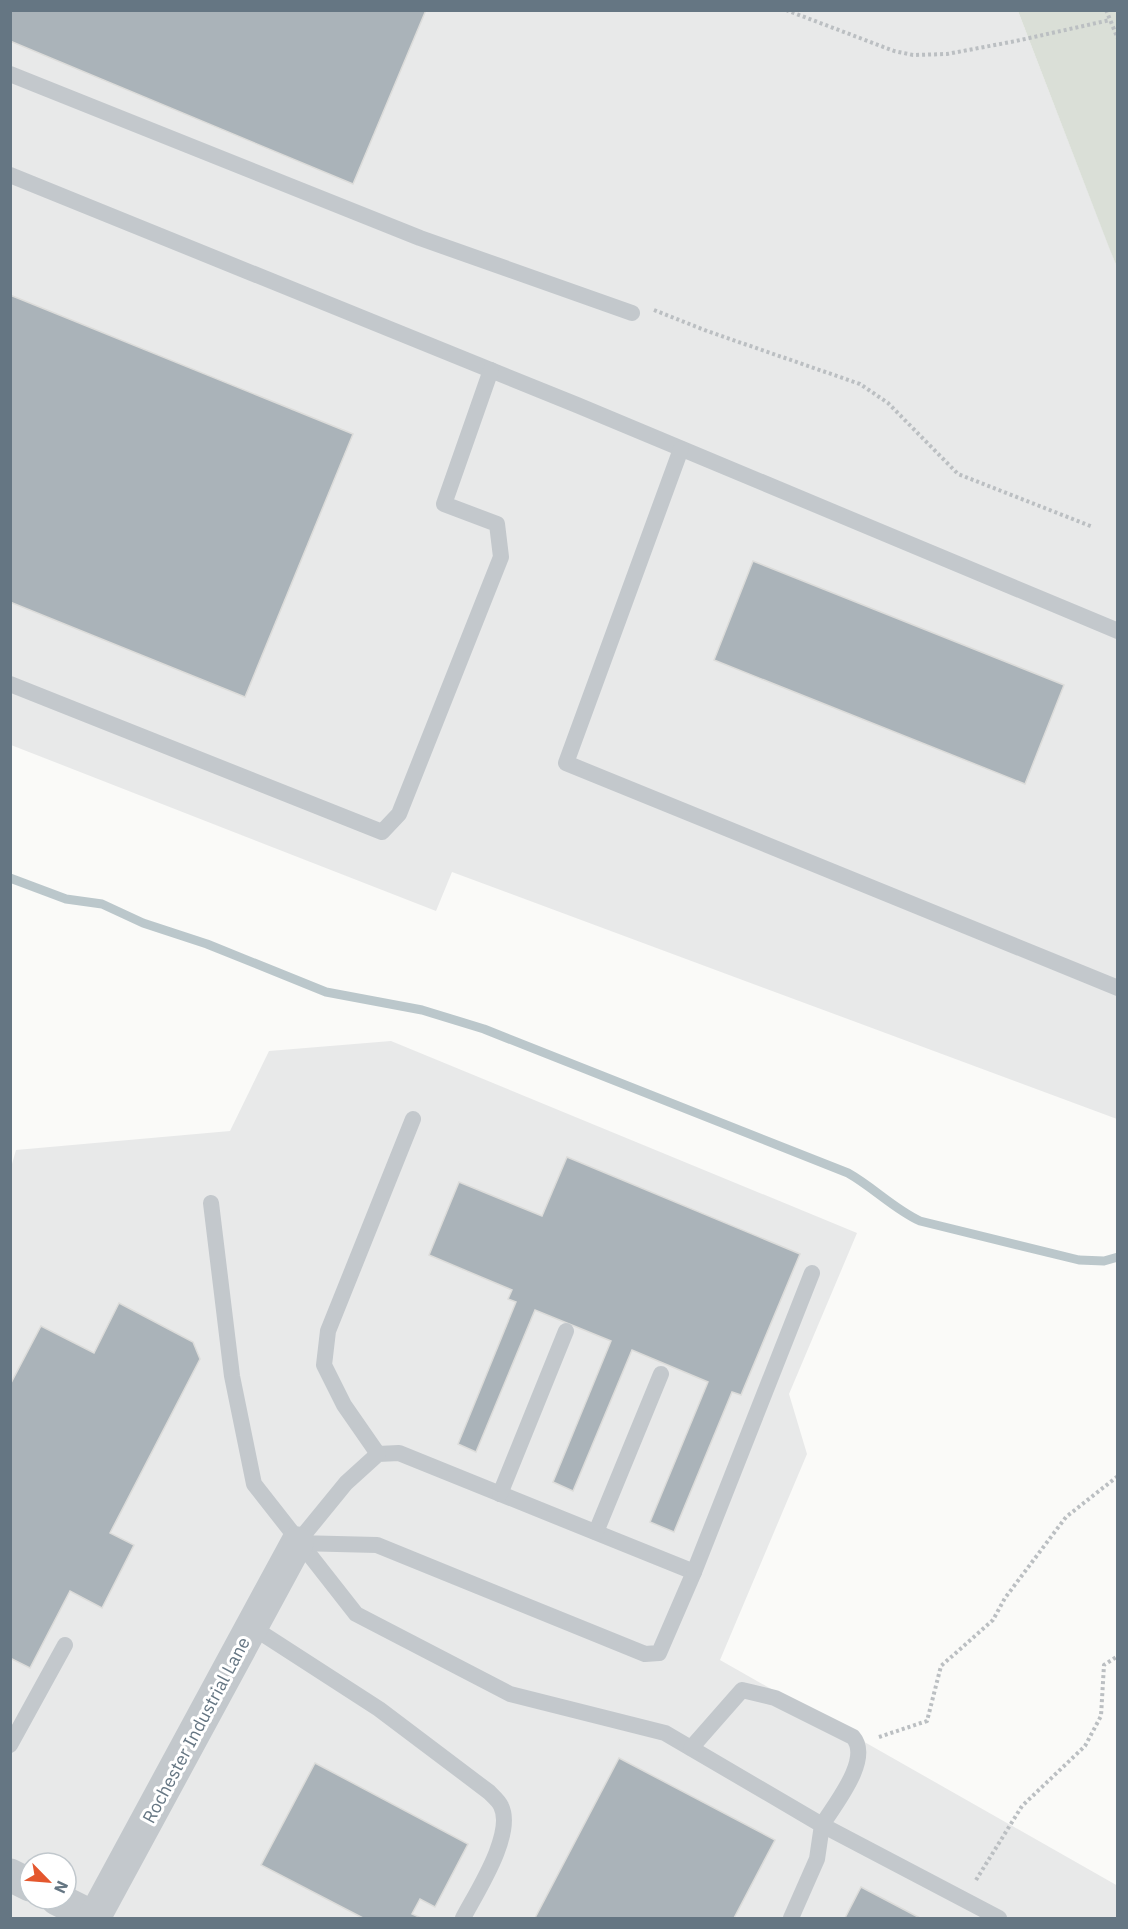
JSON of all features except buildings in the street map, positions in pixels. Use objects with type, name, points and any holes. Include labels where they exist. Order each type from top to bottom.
[{"type":"street","name":"Rochester Industrial Lane","points":[[94,1918],[297,1543]]},
{"type":"street","points":[[78,1910],[94,1918]]},
{"type":"lane","points":[[10,74],[420,238],[632,313]]},
{"type":"lane","points":[[10,175],[491,370],[1118,631]]},
{"type":"lane","points":[[10,684],[382,832],[399,814],[501,556],[497,525],[444,504],[491,370]]},
{"type":"lane","points":[[681,449],[566,763],[1118,988]]},
{"type":"lane","points":[[378,1454],[344,1405],[324,1365],[328,1331],[412,1119]]},
{"type":"lane","points":[[211,1203],[232,1376],[254,1484],[297,1543],[356,1614],[510,1694],[665,1733],[822,1825],[999,1918]]},
{"type":"lane","points":[[297,1543],[377,1545],[645,1654],[659,1653],[694,1572],[812,1273]]},
{"type":"lane","points":[[500,1494],[566,1331]]},
{"type":"lane","points":[[597,1532],[661,1374]]},
{"type":"lane","points":[[297,1543],[346,1483],[378,1454],[399,1453],[694,1572]]},
{"type":"lane","points":[[252,1627],[379,1709],[489,1792],[502,1806],[505,1824],[498,1849],[463,1918]]},
{"type":"lane","points":[[10,1745],[65,1645]]},
{"type":"lane","points":[[691,1748],[742,1690],[775,1698],[853,1737],[859,1744],[861,1752],[855,1770],[822,1825],[817,1859],[791,1918]]},
{"type":"path","points":[[786,10],[913,56],[947,54],[1110,20]]},
{"type":"path","points":[[1106,10],[1118,39]]},
{"type":"path","points":[[632,313],[645,306],[706,331],[860,384],[888,403],[958,474],[1093,527]]},
{"type":"path","points":[[859,1744],[927,1721],[941,1666],[993,1620],[1005,1598],[1066,1517],[1118,1476]]},
{"type":"path","points":[[964,1900],[1022,1806],[1086,1746],[1101,1716],[1104,1665],[1118,1656]]},
{"type":"shaded area","points":[[10,11],[1018,11],[1117,267],[1117,1119],[452,872],[436,911],[11,745]]},
{"type":"shaded area","points":[[1018,11],[1117,11],[1117,267],[1110,250]]},
{"type":"shaded area","points":[[391,1041],[857,1233],[789,1394],[807,1454],[720,1660],[1118,1886],[1117,1918],[11,1918],[10,1171],[16,1150],[230,1131],[269,1051]]},
{"type":"waterway","points":[[10,878],[66,899],[102,904],[143,923],[207,944],[326,992],[422,1010],[484,1029],[848,1173],[920,1221],[1079,1260],[1104,1261],[1118,1257]]}]
